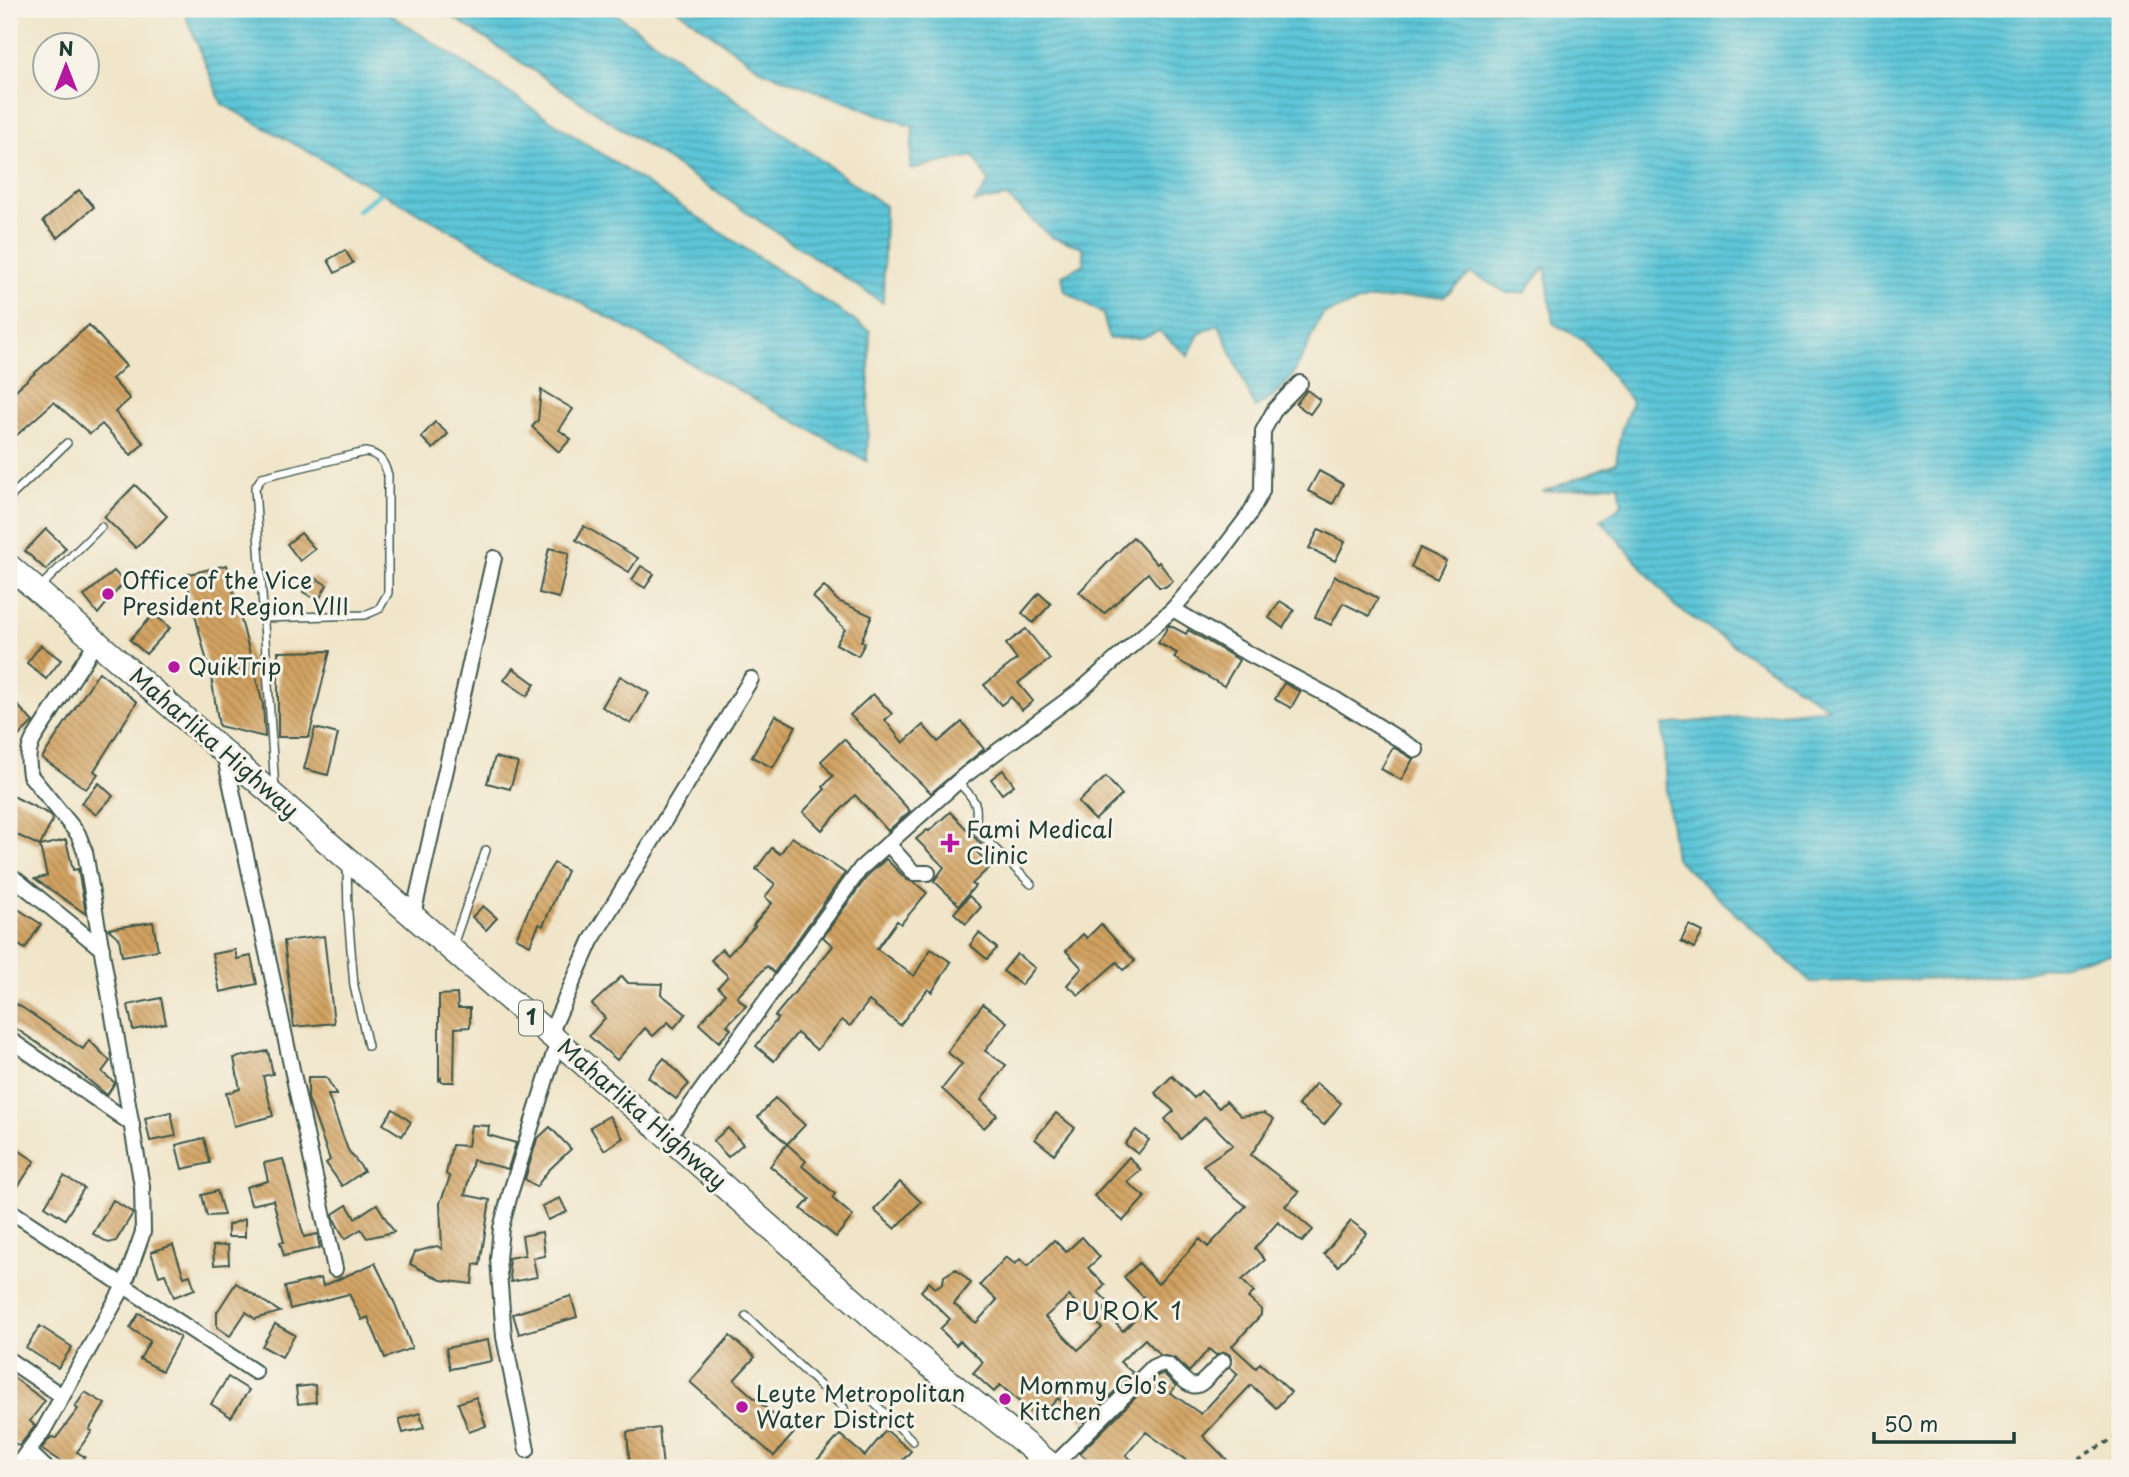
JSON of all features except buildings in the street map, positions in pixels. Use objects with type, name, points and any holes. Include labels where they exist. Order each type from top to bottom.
[{"type":"main road","name":"Maharlika Highway","points":[[9,566],[554,1037],[902,1343],[1054,1467]]},
{"type":"street","points":[[668,1137],[861,868],[958,782],[1081,690],[1172,609],[1218,556],[1249,514],[1262,491],[1263,431],[1275,409],[1300,383]]},
{"type":"street","points":[[413,915],[494,558]]},
{"type":"street","points":[[1172,609],[1238,648],[1333,698],[1416,750]]},
{"type":"street","points":[[15,1468],[43,1431],[124,1286],[143,1231],[142,1186],[83,845],[78,834],[30,775],[28,762],[28,751],[33,740],[97,641]]},
{"type":"street","points":[[527,1450],[504,1337],[498,1259],[501,1228],[554,1037],[591,941],[751,679]]},
{"type":"street","points":[[223,751],[335,1269]]},
{"type":"street","points":[[888,844],[914,873],[928,873]]},
{"type":"street","points":[[9,874],[102,950]]},
{"type":"street","points":[[9,1039],[132,1124]]},
{"type":"street","points":[[9,1210],[255,1372]]},
{"type":"street","points":[[9,1360],[62,1396]]},
{"type":"street","points":[[1054,1467],[1153,1367],[1168,1364],[1188,1385],[1194,1387],[1201,1384],[1223,1361]]},
{"type":"street","points":[[28,1451],[46,1468]]},
{"type":"lane","points":[[9,14],[14,9]]},
{"type":"lane","points":[[9,498],[67,443]]},
{"type":"lane","points":[[262,618],[365,615],[379,609],[388,593],[388,475],[382,458],[365,452],[262,477],[255,488],[262,618],[276,796]]},
{"type":"lane","points":[[37,590],[101,527]]},
{"type":"lane","points":[[958,782],[973,799],[977,831],[1031,884]]},
{"type":"lane","points":[[452,949],[486,850]]},
{"type":"lane","points":[[347,858],[354,986],[369,1046]]},
{"type":"lane","points":[[746,1316],[844,1408]]},
{"type":"lane","points":[[861,1390],[913,1441]]},
{"type":"path","points":[[2061,1468],[2120,1435]]},
{"type":"water","points":[[189,9],[382,9],[870,331],[867,461],[222,104],[185,14]]},
{"type":"water","points":[[441,9],[609,9],[885,206],[883,303]]},
{"type":"water","points":[[677,9],[2120,9],[2120,952],[2002,977],[1811,982],[1675,858],[1666,791],[1663,725],[1829,708],[1676,607],[1601,520],[1622,505],[1619,484],[1542,492],[1616,463],[1621,431],[1632,402],[1583,340],[1553,323],[1545,266],[1525,293],[1507,293],[1471,273],[1445,296],[1368,299],[1323,314],[1291,377],[1282,388],[1255,408],[1219,324],[1199,334],[1188,356],[1159,331],[1141,338],[1109,339],[1103,314],[1065,291],[1062,275],[1084,264],[1083,247],[1051,237],[1007,197],[975,202],[989,182],[974,156],[910,169],[913,127],[763,71]]},
{"type":"waterway","points":[[358,210],[381,192]]},
{"type":"place","name":"Office of the Vice President Region VIII","points":[[108,594]]},
{"type":"place","name":"QuikTrip","points":[[174,667]]},
{"type":"place","name":"Fami Medical Clinic","points":[[950,843]]},
{"type":"place","name":"Mommy Glo's Kitchen","points":[[1005,1399]]},
{"type":"place","name":"Leyte Metropolitan Water District","points":[[742,1407]]},
{"type":"district","name":"PUROK 1","points":[[1124,1312]]}]
